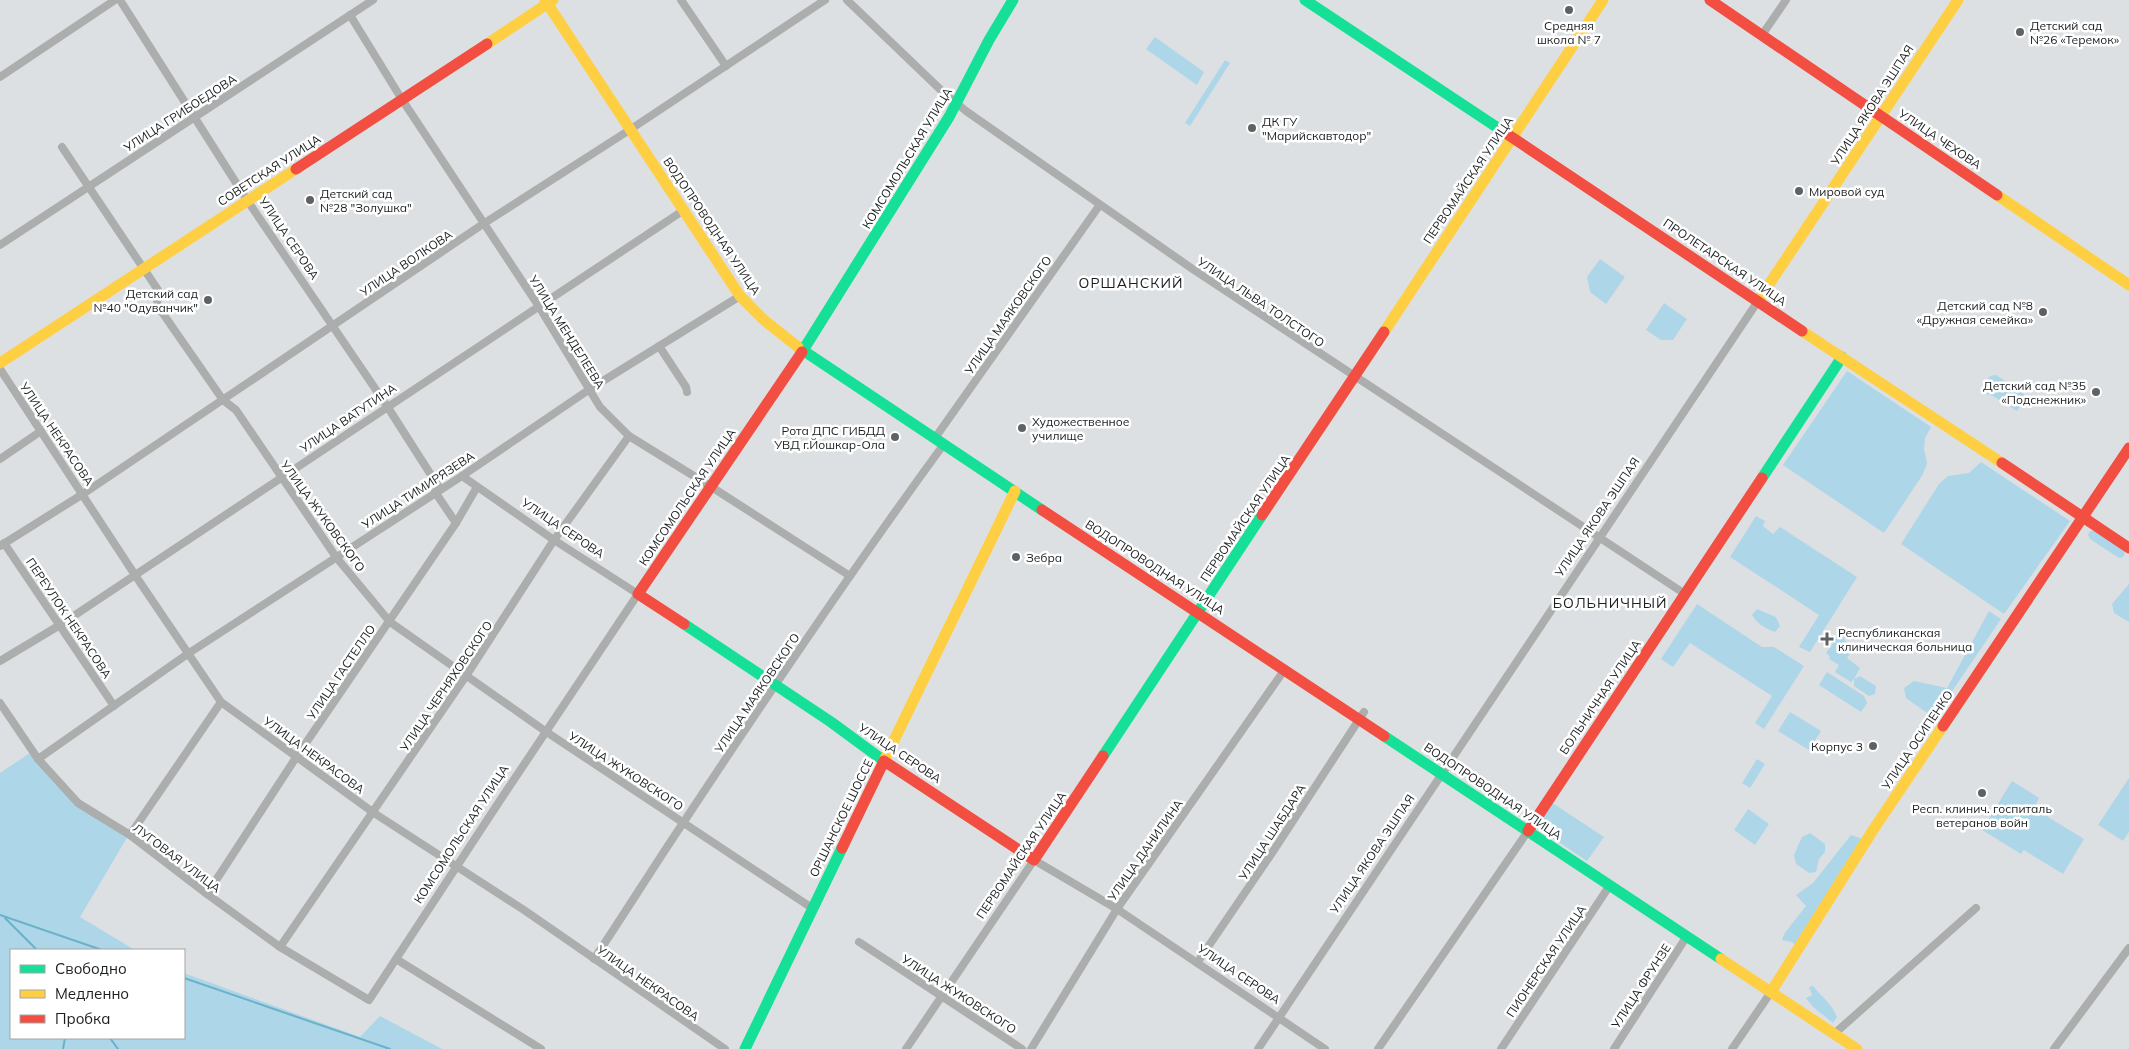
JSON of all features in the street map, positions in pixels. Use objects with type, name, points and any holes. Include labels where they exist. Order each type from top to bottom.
[{"type":"main road","name":"КОМСОМОЛЬСКАЯ УЛИЦА","points":[[638,594],[803,350],[957,104],[989,40],[1013,0]]},
{"type":"main road","name":"ПРОЛЕТАРСКАЯ УЛИЦА","points":[[1305,0],[2129,548]]},
{"type":"main road","name":"ПЕРВОМАЙСКАЯ УЛИЦА","points":[[1034,860],[1603,0]]},
{"type":"main road","name":"УЛИЦА ЧЕХОВА","points":[[1710,0],[2129,285]]},
{"type":"main road","name":"УЛИЦА ЯКОВА ЭШПАЯ","points":[[1758,301],[1958,0]]},
{"type":"main road","name":"СОВЕТСКАЯ УЛИЦА","points":[[0,363],[548,1]]},
{"type":"main road","name":"ВОДОПРОВОДНАЯ УЛИЦА","points":[[548,1],[740,296],[764,320],[803,350],[939,441],[1285,669],[1361,715],[1442,773],[1852,1047]]},
{"type":"main road","name":"БОЛЬНИЧНАЯ УЛИЦА","points":[[1528,831],[1842,357]]},
{"type":"main road","name":"УЛИЦА ОСИПЕНКО","points":[[1771,992],[1873,830],[2084,518],[2129,448]]},
{"type":"main road","name":"ОРШАНСКОЕ ШОССЕ","points":[[745,1049],[1015,491]]},
{"type":"main road","name":"УЛИЦА СЕРОВА","points":[[638,594],[1034,860]]},
{"type":"street","points":[[0,77],[115,0]]},
{"type":"street","name":"УЛИЦА СЕРОВА","points":[[120,0],[246,200],[387,406],[456,523]]},
{"type":"street","name":"УЛИЦА ГРИБОЕДОВА","points":[[0,245],[373,0]]},
{"type":"street","points":[[681,0],[726,66]]},
{"type":"street","name":"УЛИЦА ВОЛКОВА","points":[[2,545],[83,494],[483,224],[825,0]]},
{"type":"street","name":"УЛИЦА ЛЬВА ТОЛСТОГО","points":[[847,0],[957,104],[1100,206],[1353,377],[1684,594]]},
{"type":"street","points":[[1762,36],[1786,0]]},
{"type":"street","name":"УЛИЦА МЕНДЕЛЕЕВА","points":[[350,15],[401,98],[538,306],[600,407],[629,436],[850,576]]},
{"type":"street","name":"УЛИЦА ЖУКОВСКОГО","points":[[62,148],[158,290],[157,305],[223,400],[236,410],[280,478],[336,557],[390,622],[545,731],[684,821],[812,908]]},
{"type":"street","name":"УЛИЦА МАЯКОВСКОГО","points":[[594,959],[684,821],[939,441],[1100,206]]},
{"type":"street","name":"УЛИЦА ВАТУТИНА","points":[[0,661],[60,625],[684,210]]},
{"type":"street","name":"УЛИЦА ТИМИРЯЗЕВА","points":[[38,760],[189,653],[437,490],[462,476],[590,389],[740,296]]},
{"type":"street","name":"УЛИЦА ЯКОВА ЭШПАЯ","points":[[1258,1049],[1758,301]]},
{"type":"street","points":[[659,346],[688,392]]},
{"type":"street","name":"УЛИЦА НЕКРАСОВА","points":[[0,369],[221,702],[374,813],[457,866],[725,1049]]},
{"type":"street","points":[[0,458],[41,431]]},
{"type":"street","name":"УЛИЦА ЧЕРНЯХОВСКОГО","points":[[280,947],[374,813],[554,540],[629,436]]},
{"type":"street","name":"УЛИЦА СЕРОВА","points":[[462,476],[554,540],[638,594]]},
{"type":"street","name":"УЛИЦА ГАСТЕЛЛО","points":[[207,894],[297,756],[456,523],[478,487]]},
{"type":"street","name":"ПЕРЕУЛОК НЕКРАСОВА","points":[[2,545],[60,625],[114,706]]},
{"type":"street","name":"КОМСОМОЛЬСКАЯ УЛИЦА","points":[[369,1000],[545,731],[638,594]]},
{"type":"street","name":"УЛИЦА ДАНИЛИНА","points":[[1031,1049],[1117,909],[1285,669]]},
{"type":"street","name":"ЛУГОВАЯ УЛИЦА","points":[[0,702],[38,760],[78,803],[130,835],[280,947],[369,1000]]},
{"type":"street","points":[[130,835],[221,702]]},
{"type":"street","name":"УЛИЦА ШАБДАРА","points":[[1196,963],[1272,853],[1361,715]]},
{"type":"street","name":"БОЛЬНИЧНАЯ УЛИЦА","points":[[1378,1049],[1528,831]]},
{"type":"street","name":"УЛИЦА СЕРОВА","points":[[1034,860],[1117,909],[1325,1049]]},
{"type":"street","name":"ПЕРВОМАЙСКАЯ УЛИЦА","points":[[906,1049],[1034,860]]},
{"type":"street","name":"ПИОНЕРСКАЯ УЛИЦА","points":[[1501,1049],[1610,885]]},
{"type":"street","points":[[1834,1034],[1976,908]]},
{"type":"street","name":"УЛИЦА ФРУНЗЕ","points":[[1614,1049],[1687,936]]},
{"type":"street","name":"УЛИЦА ЖУКОВСКОГО","points":[[859,942],[1022,1049]]},
{"type":"street","points":[[2054,1049],[2129,948]]},
{"type":"street","points":[[396,959],[541,1049]]},
{"type":"street","name":"УЛИЦА ОСИПЕНКО","points":[[1732,1049],[1771,992]]},
{"type":"shaded area","points":[[1155,37],[1204,72],[1197,85],[1146,49]]},
{"type":"shaded area","points":[[1225,60],[1230,63],[1190,126],[1185,123]]},
{"type":"shaded area","points":[[1600,259],[1625,277],[1606,304],[1590,292],[1587,277]]},
{"type":"shaded area","points":[[1664,303],[1687,319],[1673,340],[1661,340],[1646,330]]},
{"type":"shaded area","points":[[1847,371],[1931,427],[1925,438],[1924,449],[1927,463],[1923,474],[1884,533],[1783,465]]},
{"type":"shaded area","points":[[1996,375],[2024,394],[2023,402],[2017,411],[1993,396],[1984,393],[1984,384],[1990,376]]},
{"type":"shaded area","points":[[1981,462],[2070,521],[2004,614],[1901,544],[1939,484],[1948,476],[1969,473]]},
{"type":"shaded area","points":[[1756,516],[1765,521],[1763,526],[1773,534],[1780,527],[1857,577],[1810,652],[1799,647],[1819,615],[1730,557]]},
{"type":"shaded area","points":[[2090,531],[2096,531],[2123,549],[2125,553],[2123,557],[2119,558],[2090,539],[2088,535]]},
{"type":"shaded area","points":[[2129,584],[2129,622],[2114,613],[2112,604]]},
{"type":"shaded area","points":[[1697,604],[1762,647],[1774,647],[1804,666],[1764,729],[1755,723],[1772,696],[1690,643],[1673,667],[1661,659]]},
{"type":"shaded area","points":[[1757,609],[1776,617],[1780,626],[1775,632],[1754,618],[1752,615]]},
{"type":"shaded area","points":[[1989,611],[2001,619],[1934,718],[1906,698],[1904,688],[1914,681],[1947,688]]},
{"type":"shaded area","points":[[1839,634],[1845,637],[1844,640],[1854,647],[1847,658],[1860,668],[1851,682],[1835,672],[1839,665],[1829,659],[1830,657],[1826,653]]},
{"type":"shaded area","points":[[1827,672],[1864,696],[1867,703],[1861,712],[1819,685]]},
{"type":"shaded area","points":[[1860,676],[1876,686],[1875,694],[1869,696],[1854,686],[1854,679]]},
{"type":"shaded area","points":[[1790,712],[1821,731],[1809,750],[1778,731]]},
{"type":"shaded area","points":[[30,753],[77,805],[128,836],[80,917],[133,949],[10,949],[10,1039],[185,1039],[185,973],[360,1037],[380,1016],[442,1049],[0,1049],[0,773]]},
{"type":"shaded area","points":[[1757,759],[1765,764],[1750,788],[1742,783]]},
{"type":"shaded area","points":[[2129,778],[2129,832],[2123,841],[2098,825]]},
{"type":"shaded area","points":[[2012,781],[2039,798],[2036,804],[2050,813],[2048,817],[2084,839],[2063,874],[2024,850],[2021,854],[1982,830]]},
{"type":"shaded area","points":[[1551,802],[1604,837],[1587,861],[1535,826]]},
{"type":"shaded area","points":[[1748,809],[1769,824],[1755,845],[1734,830]]},
{"type":"shaded area","points":[[1810,833],[1825,844],[1825,852],[1819,859],[1816,872],[1809,873],[1796,864],[1794,855],[1802,837]]},
{"type":"shaded area","points":[[1851,835],[1863,839],[1796,946],[1792,942],[1782,940],[1784,934],[1806,906],[1796,895],[1813,883]]},
{"type":"shaded area","points":[[1813,986],[1835,1012],[1837,1017],[1833,1023],[1806,998],[1812,995],[1809,987]]},
{"type":"waterway","points":[[0,915],[99,949]]},
{"type":"waterway","points":[[5,918],[36,949]]},
{"type":"waterway","points":[[185,978],[390,1049]]},
{"type":"waterway","points":[[63,1049],[65,1039]]},
{"type":"waterway","points":[[111,1039],[118,1049]]},
{"type":"traffic: fast","points":[[802,352],[949,117],[989,40],[1013,0]]},
{"type":"traffic: fast","points":[[1305,0],[1501,130]]},
{"type":"traffic: fast","points":[[798,347],[1042,510]]},
{"type":"traffic: fast","points":[[1762,478],[1842,357]]},
{"type":"traffic: fast","points":[[1103,756],[1262,515]]},
{"type":"traffic: fast","points":[[684,624],[831,722],[884,761]]},
{"type":"traffic: fast","points":[[1384,736],[1721,959]]},
{"type":"traffic: fast","points":[[745,1049],[842,848]]},
{"type":"traffic: slow","points":[[545,0],[740,296],[764,320],[798,347]]},
{"type":"traffic: slow","points":[[487,44],[553,0]]},
{"type":"traffic: slow","points":[[1384,332],[1603,0]]},
{"type":"traffic: slow","points":[[1758,301],[1958,0]]},
{"type":"traffic: slow","points":[[0,363],[296,169]]},
{"type":"traffic: slow","points":[[1997,195],[2129,285]]},
{"type":"traffic: slow","points":[[1802,331],[2002,463]]},
{"type":"traffic: slow","points":[[884,761],[1015,491]]},
{"type":"traffic: slow","points":[[1771,992],[1873,830],[1943,726]]},
{"type":"traffic: slow","points":[[1721,959],[1857,1049]]},
{"type":"traffic: jam","points":[[1710,0],[1997,195]]},
{"type":"traffic: jam","points":[[296,169],[487,44]]},
{"type":"traffic: jam","points":[[1501,130],[1802,331]]},
{"type":"traffic: jam","points":[[1262,515],[1384,332]]},
{"type":"traffic: jam","points":[[684,624],[638,594],[802,352]]},
{"type":"traffic: jam","points":[[1943,726],[2129,448]]},
{"type":"traffic: jam","points":[[2002,463],[2129,548]]},
{"type":"traffic: jam","points":[[1528,831],[1762,478]]},
{"type":"traffic: jam","points":[[1042,510],[1384,736]]},
{"type":"traffic: jam","points":[[842,848],[884,761],[1034,860],[1103,756]]},
{"type":"place","name":"Средняя школа № 7","points":[[1569,10]]},
{"type":"place","name":"Детский сад №26 «Теремок»","points":[[2020,32]]},
{"type":"place","name":"ДК ГУ \"Марийскавтодор\"","points":[[1252,128]]},
{"type":"place","name":"Мировой суд","points":[[1799,191]]},
{"type":"place","name":"Детский сад №28 \"Золушка\"","points":[[310,200]]},
{"type":"place","name":"Детский сад №40 \"Одуванчик\"","points":[[208,300]]},
{"type":"place","name":"Детский сад №8 «Дружная семейка»","points":[[2043,312]]},
{"type":"place","name":"Детский сад №35 «Подснежник»","points":[[2096,392]]},
{"type":"place","name":"Художественное училище","points":[[1022,428]]},
{"type":"place","name":"Рота ДПС ГИБДД УВД г.Йошкар-Ола","points":[[895,437]]},
{"type":"place","name":"Зебра","points":[[1016,557]]},
{"type":"place","name":"Республиканская клиническая больница","points":[[1827,639]]},
{"type":"place","name":"Корпус 3","points":[[1873,746]]},
{"type":"place","name":"Респ. клинич. госпиталь ветеранов войн","points":[[1982,793]]},
{"type":"district","name":"ОРШАНСКИЙ","points":[[1131,283]]},
{"type":"district","name":"БОЛЬНИЧНЫЙ","points":[[1610,603]]}]
